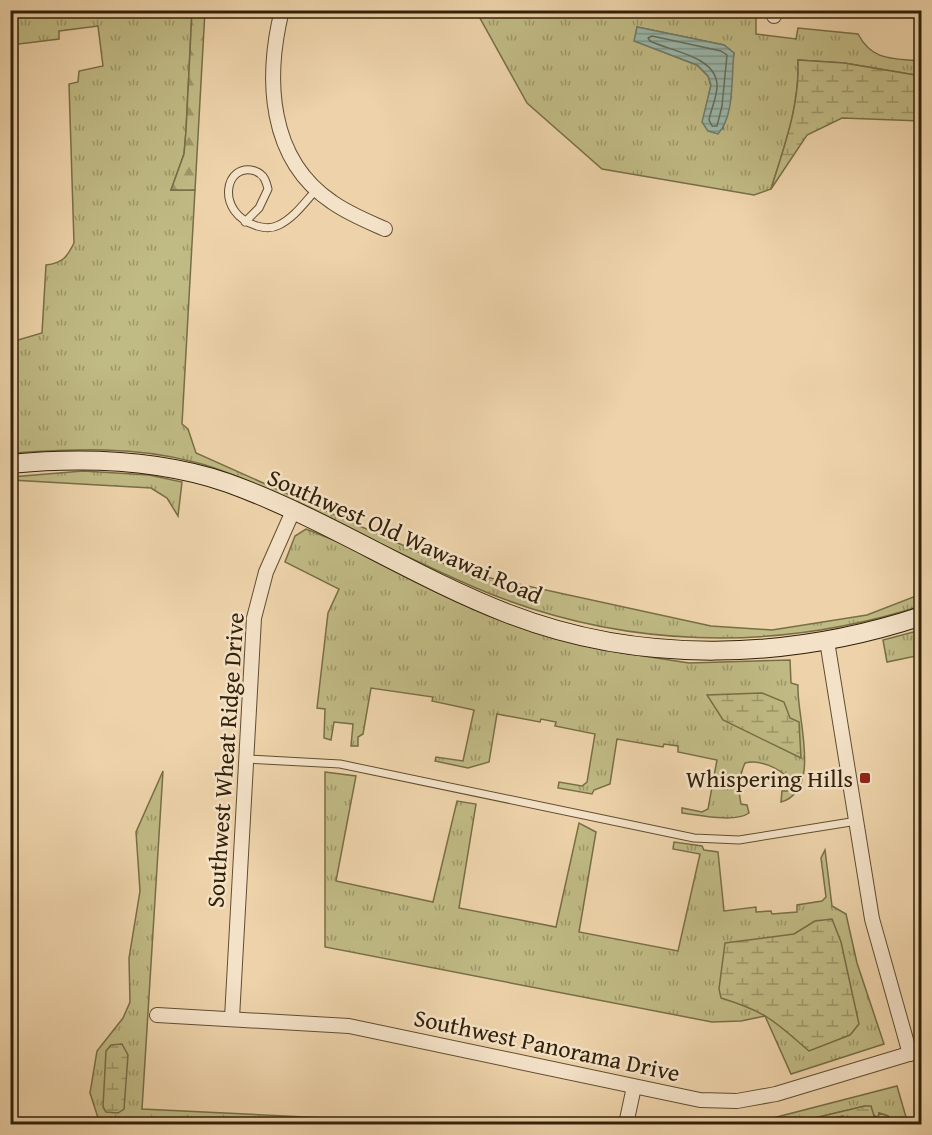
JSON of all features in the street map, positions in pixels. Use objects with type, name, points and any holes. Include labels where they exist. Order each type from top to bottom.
[{"type":"main road","name":"Southwest Old Wawawai Road","points":[[10,464],[75,459],[143,464],[226,483],[293,511],[465,596],[511,615],[556,629],[648,647],[697,651],[788,647],[885,628],[921,616]]},
{"type":"street","points":[[282,10],[272,78],[276,116],[285,145],[293,161],[316,190],[349,213],[386,229]]},
{"type":"street","name":"Southwest Wheat Ridge Drive","points":[[232,1018],[254,618],[266,572],[293,511]]},
{"type":"street","points":[[827,641],[872,919],[916,1052]]},
{"type":"street","name":"Southwest Panorama Drive","points":[[157,1015],[349,1026],[634,1088],[700,1100],[737,1101],[776,1094],[916,1052]]},
{"type":"street","points":[[626,1125],[634,1088]]},
{"type":"lane","points":[[245,222],[260,208],[268,189],[265,177],[257,171],[247,170],[235,175],[229,185],[227,198],[235,214],[245,222],[268,229],[280,225],[316,190]]},
{"type":"lane","points":[[248,759],[340,764],[694,838],[739,840],[857,820]]},
{"type":"green space","points":[[599,10],[606,14],[607,10],[731,11],[756,15],[756,34],[796,39],[798,28],[858,34],[870,50],[877,54],[893,59],[921,61],[921,76],[844,63],[798,60],[794,110],[771,189],[754,195],[602,169],[527,103],[476,11]],"holes":[[[637,27],[724,45],[734,53],[723,129],[703,122],[711,85],[708,76],[697,65],[635,41]]]},
{"type":"green space","points":[[10,11],[192,11],[184,154],[171,190],[195,190],[182,424],[188,429],[196,453],[463,572],[711,626],[772,630],[867,615],[921,594],[921,606],[865,621],[809,632],[753,637],[697,638],[641,633],[585,623],[530,608],[476,588],[231,474],[206,465],[172,457],[127,451],[14,453],[15,447],[10,443],[11,342],[42,333],[46,265],[57,263],[64,258],[74,243],[69,84],[78,82],[79,71],[103,66],[98,26],[59,31],[59,39],[11,45]]},
{"type":"green space","points":[[192,11],[205,11],[195,190],[171,190],[184,154]]},
{"type":"green space","points":[[798,60],[844,63],[921,76],[921,121],[842,118],[807,135],[771,189],[794,110]]},
{"type":"green space","points":[[83,471],[149,475],[182,482],[178,516],[167,498],[151,488],[11,480],[11,477]]},
{"type":"green space","points":[[306,529],[611,651],[689,663],[790,660],[791,683],[798,685],[804,751],[801,783],[794,795],[781,802],[782,791],[789,791],[789,779],[769,765],[757,762],[745,763],[740,779],[740,794],[741,804],[747,805],[749,813],[735,818],[726,818],[682,813],[682,808],[702,812],[708,809],[717,760],[678,752],[678,746],[664,744],[663,747],[617,739],[610,784],[594,790],[592,794],[558,788],[559,782],[582,786],[587,782],[595,734],[555,726],[556,722],[541,719],[540,722],[497,714],[489,762],[468,768],[435,761],[436,757],[463,761],[474,710],[432,701],[433,697],[371,688],[363,734],[358,737],[358,746],[351,746],[353,724],[334,722],[331,740],[324,738],[325,709],[317,708],[328,613],[339,589],[285,562],[295,536]]},
{"type":"green space","points":[[921,630],[921,655],[887,662],[883,640]]},
{"type":"green space","points":[[762,693],[784,702],[790,718],[799,722],[801,758],[723,720],[707,695]]},
{"type":"green space","points":[[163,771],[142,1109],[448,1124],[100,1124],[90,1093],[97,1051],[123,1018],[130,1002],[129,958],[140,891],[136,832]]},
{"type":"green space","points":[[325,772],[356,776],[336,881],[433,902],[457,801],[476,804],[459,908],[556,927],[579,823],[596,832],[579,932],[678,951],[700,854],[673,849],[674,842],[702,846],[704,850],[718,852],[724,911],[756,907],[756,912],[771,911],[772,914],[797,912],[797,905],[822,901],[826,897],[821,858],[825,850],[832,906],[846,914],[857,963],[884,1044],[791,1074],[765,1016],[741,1021],[712,1022],[325,947]]},
{"type":"green space","points":[[832,919],[841,942],[859,1024],[850,1035],[809,1051],[769,1018],[721,998],[719,989],[725,943],[794,934],[815,921]]},
{"type":"green space","points":[[122,1044],[128,1055],[124,1109],[118,1113],[106,1112],[103,1107],[106,1051],[111,1045]]},
{"type":"green space","points":[[897,1086],[908,1124],[893,1124],[888,1116],[879,1113],[878,1119],[865,1106],[789,1124],[764,1124],[773,1118]]},
{"type":"green space","points":[[871,1106],[874,1116],[878,1118],[879,1113],[888,1116],[893,1124],[847,1124],[843,1116],[803,1124],[789,1124]]},
{"type":"water","points":[[637,27],[724,45],[734,53],[730,107],[718,134],[708,131],[702,122],[711,85],[708,76],[697,65],[634,41]]},
{"type":"water","points":[[843,1116],[847,1124],[803,1124]]},
{"type":"place","name":"Whispering Hills","points":[[865,778]]}]
